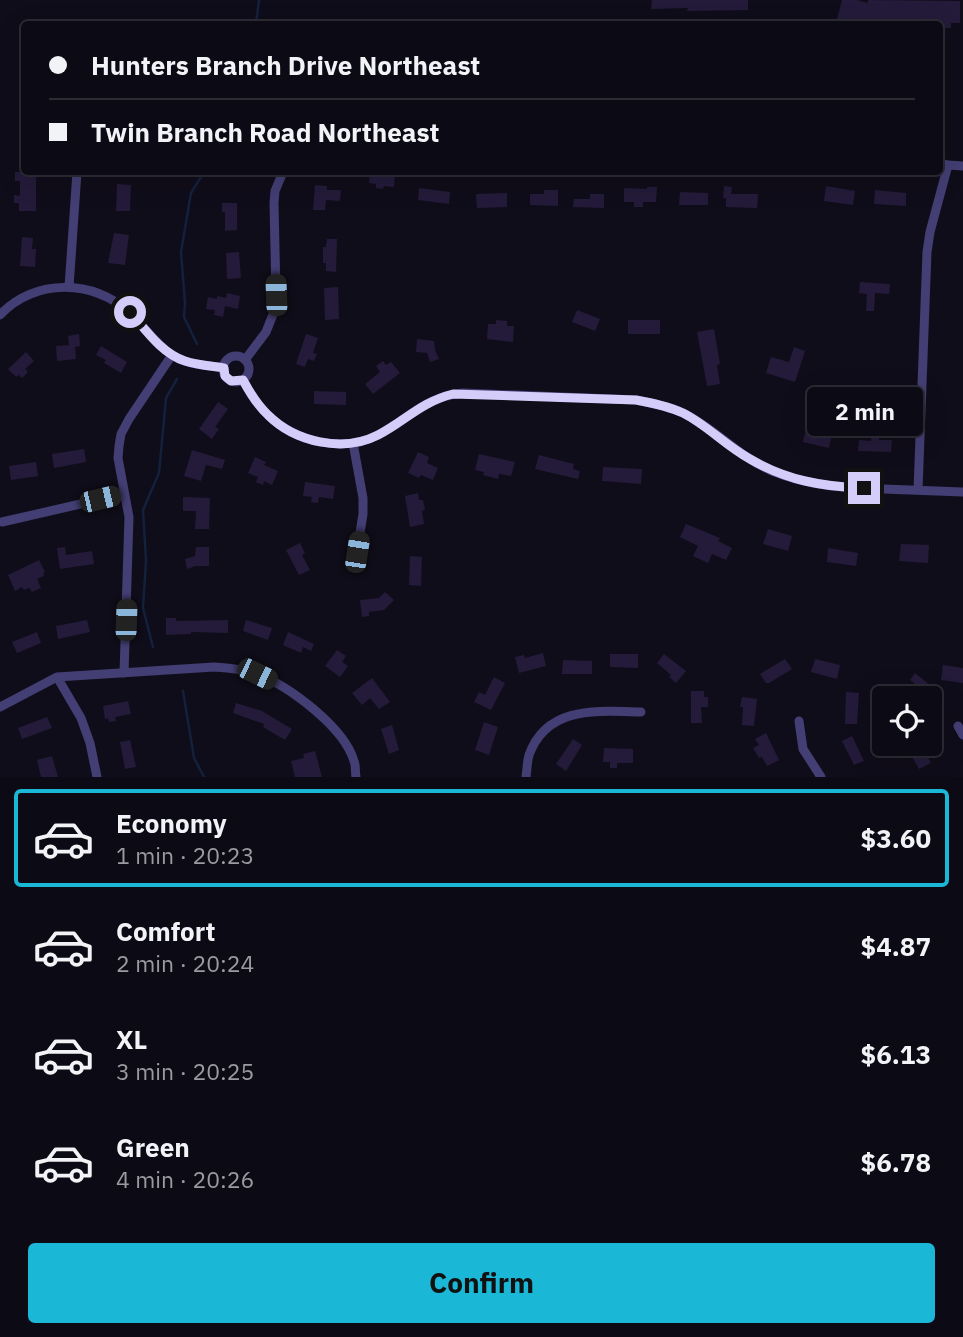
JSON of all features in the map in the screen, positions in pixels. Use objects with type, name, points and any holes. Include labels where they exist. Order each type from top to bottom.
[{"type":"street","points":[[944,164],[963,166]]},
{"type":"street","points":[[69,287],[77,175]]},
{"type":"street","points":[[245,360],[266,332],[274,312],[274,204],[275,191],[282,175]]},
{"type":"street","points":[[918,490],[927,252],[942,175]]},
{"type":"street","points":[[0,315],[25,296],[47,289],[69,287],[95,292],[130,312],[172,355],[183,361],[224,368]]},
{"type":"street","points":[[124,673],[129,517],[118,458],[121,434],[172,355]]},
{"type":"street","points":[[232,357],[245,360],[247,377],[231,381],[225,376],[226,362],[232,357]]},
{"type":"street","points":[[243,380],[269,417],[290,432],[321,442],[353,443],[379,435],[425,404],[453,394],[636,400],[660,404],[683,413],[748,458],[794,479],[836,487],[963,492]]},
{"type":"street","points":[[353,443],[363,498],[357,552]]},
{"type":"street","points":[[2,522],[124,494]]},
{"type":"street","points":[[0,708],[57,677],[233,668],[257,674],[285,688],[312,708],[342,738],[354,760],[356,777]]},
{"type":"street","points":[[57,677],[80,718],[90,743],[97,777]]},
{"type":"street","points":[[526,777],[529,757],[536,742],[549,726],[558,720],[568,715],[597,711],[641,712]]},
{"type":"street","points":[[799,721],[803,749],[821,777]]},
{"type":"building","points":[[652,0],[748,0],[748,10],[651,9]]},
{"type":"building","points":[[842,0],[868,3],[868,0],[960,1],[960,23],[951,23],[951,28],[943,28],[943,21],[837,19]]},
{"type":"building","points":[[15,172],[21,172],[21,175],[36,175],[36,211],[19,211],[19,203],[14,203],[14,195],[20,196],[20,181],[15,181]]},
{"type":"building","points":[[370,175],[395,175],[394,187],[376,188],[376,184],[369,183]]},
{"type":"building","points":[[117,184],[131,185],[130,211],[116,211]]},
{"type":"building","points":[[315,185],[327,186],[327,190],[341,190],[340,201],[326,200],[325,210],[313,210]]},
{"type":"building","points":[[724,186],[732,187],[731,194],[758,194],[757,208],[726,207],[726,198],[723,198]]},
{"type":"building","points":[[826,186],[855,191],[853,205],[824,201]]},
{"type":"building","points":[[657,187],[656,202],[643,202],[643,207],[634,207],[634,202],[624,202],[624,188]]},
{"type":"building","points":[[419,188],[450,192],[449,204],[418,200]]},
{"type":"building","points":[[544,190],[558,190],[558,206],[530,205],[530,194],[544,194]]},
{"type":"building","points":[[875,190],[906,193],[906,206],[874,204]]},
{"type":"building","points":[[680,192],[708,193],[708,205],[679,205]]},
{"type":"building","points":[[507,193],[507,207],[477,208],[476,194]]},
{"type":"building","points":[[590,194],[604,194],[604,208],[573,207],[574,199],[590,199]]},
{"type":"building","points":[[222,203],[237,203],[237,230],[225,231]]},
{"type":"building","points":[[114,233],[129,235],[125,265],[108,263]]},
{"type":"building","points":[[22,237],[33,238],[32,249],[36,249],[35,267],[20,266]]},
{"type":"building","points":[[327,239],[337,239],[336,272],[326,271],[326,263],[323,263],[323,247],[326,247]]},
{"type":"building","points":[[239,252],[241,278],[227,279],[226,253]]},
{"type":"building","points":[[860,282],[890,284],[889,294],[875,293],[874,311],[866,311],[867,294],[859,293]]},
{"type":"building","points":[[338,287],[339,319],[325,320],[324,288]]},
{"type":"building","points":[[227,293],[240,296],[238,309],[225,306],[223,317],[214,315],[215,310],[206,309],[208,297],[226,298]]},
{"type":"building","points":[[577,310],[600,319],[595,331],[572,322]]},
{"type":"building","points":[[496,320],[507,321],[507,326],[514,326],[513,342],[487,339],[488,324],[496,324]]},
{"type":"building","points":[[628,320],[660,320],[660,334],[628,334]]},
{"type":"building","points":[[714,329],[720,364],[717,365],[720,384],[707,386],[697,332]]},
{"type":"building","points":[[79,334],[80,346],[75,347],[76,359],[57,361],[56,346],[69,345],[68,336]]},
{"type":"building","points":[[306,334],[318,338],[313,353],[317,354],[314,361],[308,359],[305,367],[296,364]]},
{"type":"building","points":[[417,339],[434,341],[439,359],[430,362],[427,353],[416,352]]},
{"type":"building","points":[[101,346],[127,362],[121,373],[96,355]]},
{"type":"building","points":[[794,347],[805,351],[795,382],[766,373],[771,357],[789,362]]},
{"type":"building","points":[[26,352],[34,361],[25,369],[28,372],[22,378],[19,375],[16,377],[8,369]]},
{"type":"building","points":[[383,361],[386,365],[391,362],[400,373],[373,394],[365,384],[380,372],[376,366]]},
{"type":"building","points":[[314,391],[346,392],[346,405],[314,404]]},
{"type":"building","points":[[218,402],[228,409],[215,427],[219,429],[212,439],[199,429]]},
{"type":"building","points":[[806,428],[832,434],[829,448],[803,442]]},
{"type":"building","points":[[872,431],[879,431],[879,440],[892,440],[891,452],[858,451],[859,440],[871,441]]},
{"type":"building","points":[[84,449],[86,462],[54,468],[52,454]]},
{"type":"building","points":[[192,450],[225,460],[222,469],[206,465],[201,481],[184,476]]},
{"type":"building","points":[[418,452],[429,457],[427,463],[438,468],[433,480],[408,473]]},
{"type":"building","points":[[479,454],[515,462],[511,476],[499,474],[498,479],[475,470]]},
{"type":"building","points":[[539,455],[574,464],[573,469],[580,471],[578,479],[535,469]]},
{"type":"building","points":[[255,457],[266,462],[264,465],[278,471],[272,485],[264,481],[263,485],[256,482],[258,477],[248,473]]},
{"type":"building","points":[[36,462],[38,476],[11,480],[9,466]]},
{"type":"building","points":[[603,467],[642,469],[641,484],[602,481]]},
{"type":"building","points":[[305,482],[335,486],[333,499],[319,497],[318,503],[311,502],[312,497],[303,496]]},
{"type":"building","points":[[418,493],[425,510],[422,511],[424,524],[410,527],[405,496]]},
{"type":"building","points":[[183,497],[210,498],[209,529],[195,529],[196,511],[183,511]]},
{"type":"building","points":[[686,524],[720,538],[718,541],[732,548],[726,560],[712,554],[708,563],[693,556],[698,546],[680,537]]},
{"type":"building","points":[[768,529],[792,536],[788,551],[763,544]]},
{"type":"building","points":[[300,543],[305,553],[302,555],[310,570],[299,575],[286,550]]},
{"type":"building","points":[[901,544],[929,545],[928,563],[899,561]]},
{"type":"building","points":[[65,547],[66,555],[92,551],[94,564],[60,569],[57,548]]},
{"type":"building","points":[[196,547],[209,547],[209,566],[187,569],[185,559],[195,556]]},
{"type":"building","points":[[828,548],[858,553],[856,566],[827,562]]},
{"type":"building","points":[[410,556],[422,557],[421,586],[409,585]]},
{"type":"building","points":[[39,560],[45,572],[44,576],[37,579],[41,588],[32,592],[29,588],[24,590],[22,587],[15,591],[8,575]]},
{"type":"building","points":[[385,592],[394,600],[384,610],[369,612],[369,616],[362,617],[360,600],[379,598]]},
{"type":"building","points":[[166,618],[176,618],[176,621],[228,620],[228,633],[191,632],[166,635]]},
{"type":"building","points":[[87,620],[90,632],[58,639],[56,626]]},
{"type":"building","points":[[246,620],[272,628],[268,640],[243,631]]},
{"type":"building","points":[[37,632],[41,643],[17,653],[12,642]]},
{"type":"building","points":[[288,632],[314,644],[311,651],[303,647],[301,653],[283,645]]},
{"type":"building","points":[[337,650],[346,656],[342,662],[348,666],[340,677],[325,666]]},
{"type":"building","points":[[543,653],[546,666],[519,673],[515,657],[524,655],[525,658]]},
{"type":"building","points":[[610,654],[638,654],[638,668],[610,667]]},
{"type":"building","points":[[664,654],[686,671],[676,683],[657,663]]},
{"type":"building","points":[[785,659],[792,669],[766,683],[760,674]]},
{"type":"building","points":[[815,659],[840,665],[837,679],[811,672]]},
{"type":"building","points":[[563,660],[592,661],[592,674],[562,674]]},
{"type":"building","points":[[943,665],[963,668],[963,683],[941,680]]},
{"type":"building","points":[[915,673],[930,685],[913,686],[915,684],[910,680]]},
{"type":"building","points":[[494,677],[505,683],[491,710],[474,702],[479,692],[485,695]]},
{"type":"building","points":[[372,678],[390,702],[379,709],[370,698],[362,705],[352,693]]},
{"type":"building","points":[[691,691],[704,691],[704,697],[708,697],[708,707],[701,707],[702,723],[691,723]]},
{"type":"building","points":[[846,692],[859,693],[857,724],[845,724]]},
{"type":"building","points":[[742,697],[757,699],[754,726],[742,725]]},
{"type":"building","points":[[128,701],[131,714],[115,717],[116,721],[109,722],[108,718],[105,719],[103,706]]},
{"type":"building","points":[[236,703],[262,711],[292,729],[285,740],[263,727],[264,724],[233,713]]},
{"type":"building","points":[[47,717],[52,728],[22,739],[18,728]]},
{"type":"building","points":[[484,722],[498,727],[489,755],[475,750]]},
{"type":"building","points":[[392,725],[399,750],[389,754],[381,729]]},
{"type":"building","points":[[766,733],[779,760],[767,766],[753,748],[759,745],[755,739]]},
{"type":"building","points":[[852,736],[864,761],[854,765],[842,741]]},
{"type":"building","points":[[573,739],[582,745],[566,771],[556,764]]},
{"type":"building","points":[[130,740],[136,767],[125,769],[120,742]]},
{"type":"building","points":[[604,748],[633,749],[633,763],[617,763],[617,768],[610,768],[610,762],[603,762]]},
{"type":"building","points":[[315,751],[322,777],[295,777],[291,761],[304,758],[303,754]]},
{"type":"building","points":[[52,756],[58,777],[41,777],[37,760]]},
{"type":"building","points":[[912,756],[927,756],[931,763],[919,769]]},
{"type":"waterway","points":[[256,21],[259,0]]},
{"type":"waterway","points":[[197,344],[184,317],[181,252],[191,193],[202,175]]},
{"type":"waterway","points":[[153,647],[143,608],[146,561],[143,510],[159,473],[166,398],[177,379]]},
{"type":"waterway","points":[[183,691],[194,758],[204,777]]},
{"type":"route","points":[[130,312],[172,355],[183,361],[224,368],[225,376],[231,381],[243,380],[269,417],[290,432],[321,442],[338,444],[366,440],[379,435],[425,404],[453,394],[636,400],[660,404],[683,413],[770,470],[815,484],[864,488]]}]
